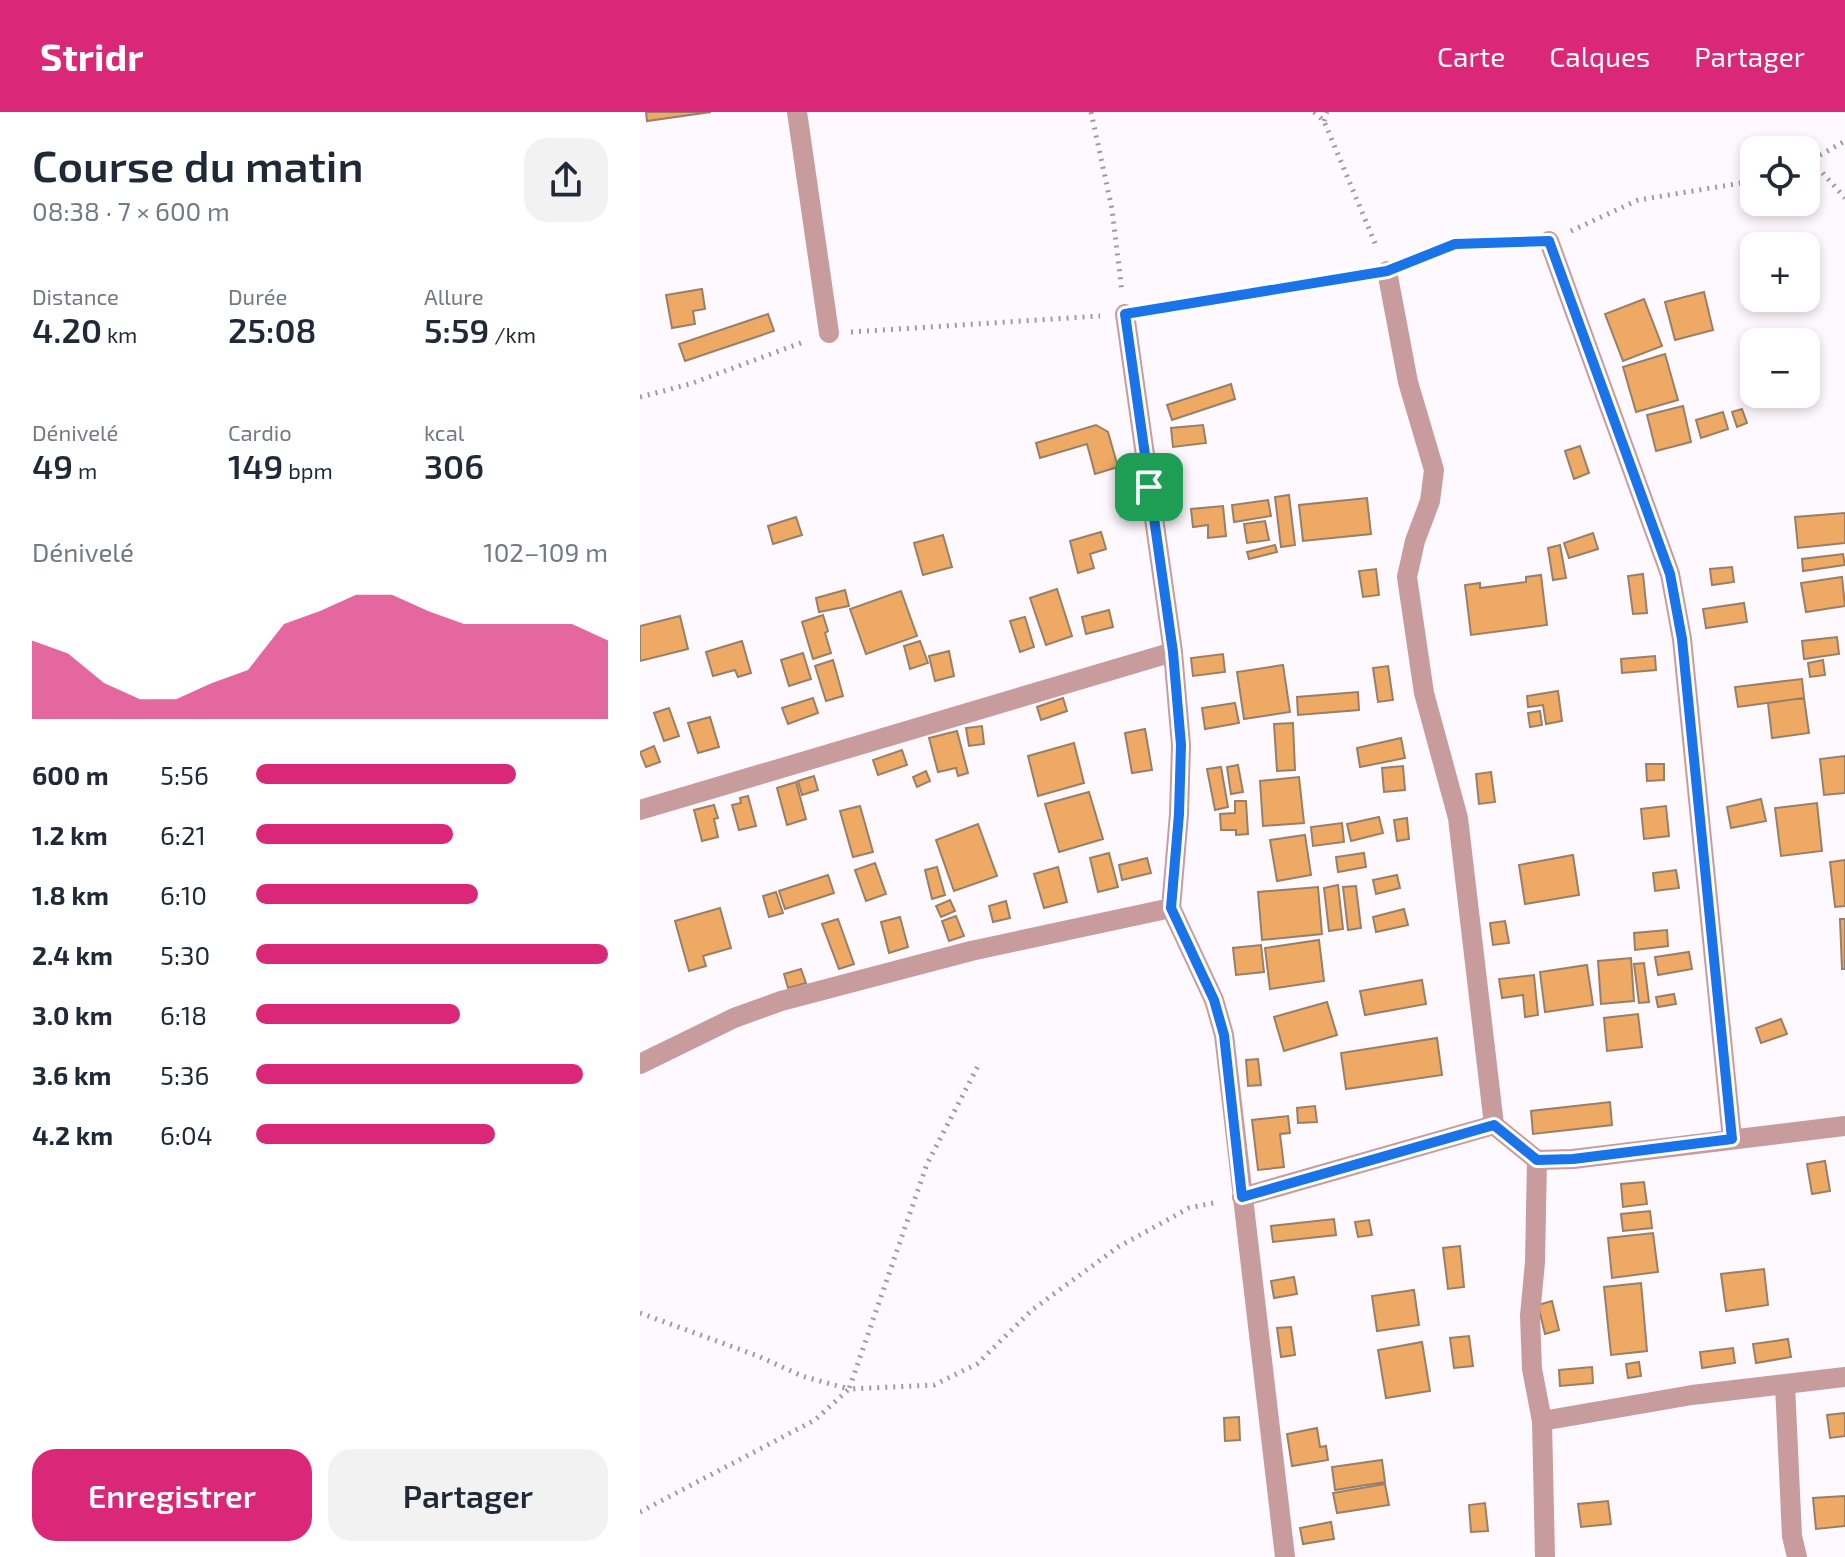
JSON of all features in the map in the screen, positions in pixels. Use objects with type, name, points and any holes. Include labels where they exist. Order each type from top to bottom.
[{"type":"street","points":[[797,112],[829,333]]},
{"type":"street","points":[[1549,241],[1670,574],[1682,639],[1732,1139]]},
{"type":"street","points":[[1387,271],[1408,382],[1434,470],[1430,501],[1415,541],[1407,577],[1424,693],[1458,818],[1494,1125],[1537,1160],[1573,1159],[1845,1126]]},
{"type":"street","points":[[1125,314],[1173,652],[1181,745],[1171,908],[1214,1000],[1224,1035],[1285,1557]]},
{"type":"street","points":[[640,810],[1173,652]]},
{"type":"street","points":[[640,1064],[734,1018],[781,1001],[971,951],[1171,908]]},
{"type":"street","points":[[1242,1197],[1494,1125]]},
{"type":"street","points":[[1537,1160],[1535,1262],[1530,1316],[1532,1369],[1542,1421],[1545,1557]]},
{"type":"street","points":[[1542,1421],[1692,1395],[1845,1377]]},
{"type":"street","points":[[1785,1385],[1792,1536],[1797,1557]]},
{"type":"path","points":[[1091,112],[1112,209],[1125,314]]},
{"type":"path","points":[[1314,112],[1324,121],[1387,271]]},
{"type":"path","points":[[1324,121],[1327,112]]},
{"type":"path","points":[[1820,156],[1845,141]]},
{"type":"path","points":[[1820,173],[1845,198]]},
{"type":"path","points":[[640,397],[690,384],[829,333],[1125,314],[1387,271],[1455,244],[1549,241],[1638,200],[1740,183]]},
{"type":"path","points":[[640,1512],[815,1420],[849,1389],[927,1164],[980,1062]]},
{"type":"path","points":[[640,1313],[758,1356],[802,1376],[849,1389],[934,1385],[977,1364],[1032,1310],[1118,1247],[1189,1208],[1242,1197]]},
{"type":"building","points":[[646,112],[711,112],[647,121]]},
{"type":"building","points":[[702,289],[705,309],[693,311],[695,324],[672,328],[666,295]]},
{"type":"building","points":[[1704,292],[1713,330],[1675,340],[1665,302]]},
{"type":"building","points":[[1644,299],[1662,346],[1623,361],[1605,314]]},
{"type":"building","points":[[768,314],[774,331],[685,361],[679,344]]},
{"type":"building","points":[[1665,354],[1678,400],[1636,412],[1623,367]]},
{"type":"building","points":[[1231,384],[1235,399],[1172,420],[1167,405]]},
{"type":"building","points":[[1683,406],[1691,442],[1656,451],[1647,415]]},
{"type":"building","points":[[1742,409],[1747,423],[1737,427],[1732,412]]},
{"type":"building","points":[[1723,412],[1728,429],[1701,438],[1696,420]]},
{"type":"building","points":[[1096,425],[1108,432],[1118,467],[1095,474],[1087,444],[1040,458],[1036,443]]},
{"type":"building","points":[[1203,425],[1206,443],[1173,447],[1171,428]]},
{"type":"building","points":[[1580,446],[1589,473],[1574,479],[1565,451]]},
{"type":"building","points":[[1289,495],[1295,545],[1281,547],[1275,497]]},
{"type":"building","points":[[1367,498],[1371,534],[1303,541],[1299,505]]},
{"type":"building","points":[[1268,500],[1271,516],[1234,522],[1232,505]]},
{"type":"building","points":[[1223,506],[1226,536],[1208,538],[1208,525],[1193,527],[1191,509]]},
{"type":"building","points":[[1845,513],[1845,543],[1798,548],[1795,517]]},
{"type":"building","points":[[796,517],[802,535],[773,544],[768,526]]},
{"type":"building","points":[[1265,521],[1269,540],[1247,543],[1244,524]]},
{"type":"building","points":[[1101,532],[1106,549],[1090,554],[1094,568],[1078,573],[1070,541]]},
{"type":"building","points":[[1593,533],[1598,549],[1569,558],[1564,543]]},
{"type":"building","points":[[943,535],[952,567],[923,575],[914,543]]},
{"type":"building","points":[[1275,545],[1277,552],[1249,559],[1247,552]]},
{"type":"building","points":[[1560,545],[1566,578],[1553,580],[1548,548]]},
{"type":"building","points":[[1843,554],[1845,565],[1803,571],[1802,559]]},
{"type":"building","points":[[1732,567],[1734,582],[1712,585],[1710,569]]},
{"type":"building","points":[[1376,569],[1379,595],[1363,597],[1359,571]]},
{"type":"building","points":[[1643,574],[1647,613],[1633,614],[1628,576]]},
{"type":"building","points":[[1541,575],[1547,625],[1471,635],[1465,585],[1480,583],[1480,588],[1526,582],[1526,577]]},
{"type":"building","points":[[1842,577],[1845,606],[1806,612],[1801,583]]},
{"type":"building","points":[[1057,589],[1072,636],[1046,645],[1030,598]]},
{"type":"building","points":[[845,590],[849,606],[819,612],[816,598]]},
{"type":"building","points":[[901,591],[917,636],[866,654],[850,609]]},
{"type":"building","points":[[1744,603],[1747,622],[1706,628],[1703,609]]},
{"type":"building","points":[[1109,610],[1113,627],[1086,634],[1082,617]]},
{"type":"building","points":[[823,615],[831,653],[813,659],[802,622]]},
{"type":"building","points":[[680,616],[688,649],[640,661],[640,626]]},
{"type":"building","points":[[1025,617],[1034,647],[1020,652],[1010,621]]},
{"type":"building","points":[[1837,637],[1839,654],[1804,659],[1802,641]]},
{"type":"building","points":[[742,641],[751,673],[738,677],[735,670],[713,676],[706,652]]},
{"type":"building","points":[[920,641],[928,663],[910,669],[904,646]]},
{"type":"building","points":[[949,651],[954,676],[935,681],[929,656]]},
{"type":"building","points":[[803,653],[811,679],[789,686],[781,660]]},
{"type":"building","points":[[1223,654],[1225,672],[1193,676],[1191,658]]},
{"type":"building","points":[[1655,656],[1656,670],[1622,673],[1621,659]]},
{"type":"building","points":[[833,660],[843,696],[826,701],[815,666]]},
{"type":"building","points":[[1823,660],[1825,675],[1810,677],[1808,663]]},
{"type":"building","points":[[1283,665],[1290,712],[1244,719],[1237,672]]},
{"type":"building","points":[[1388,666],[1393,700],[1378,702],[1373,668]]},
{"type":"building","points":[[1802,679],[1804,698],[1738,707],[1735,687]]},
{"type":"building","points":[[1558,691],[1562,721],[1546,724],[1543,705],[1528,707],[1527,696]]},
{"type":"building","points":[[1358,692],[1359,710],[1298,715],[1297,697]]},
{"type":"building","points":[[813,698],[818,713],[788,724],[782,708]]},
{"type":"building","points":[[1063,698],[1067,711],[1041,720],[1037,707]]},
{"type":"building","points":[[1804,698],[1809,733],[1772,738],[1768,703]]},
{"type":"building","points":[[1235,703],[1239,723],[1205,729],[1202,708]]},
{"type":"building","points":[[669,708],[679,736],[664,741],[654,713]]},
{"type":"building","points":[[1540,711],[1542,725],[1530,727],[1528,713]]},
{"type":"building","points":[[710,717],[719,747],[698,753],[688,723]]},
{"type":"building","points":[[1293,723],[1295,770],[1277,771],[1274,724]]},
{"type":"building","points":[[982,726],[984,744],[969,746],[966,728]]},
{"type":"building","points":[[1145,729],[1152,770],[1132,773],[1125,733]]},
{"type":"building","points":[[957,731],[968,773],[958,776],[956,768],[938,772],[929,738]]},
{"type":"building","points":[[1401,738],[1405,758],[1360,767],[1357,748]]},
{"type":"building","points":[[1074,743],[1084,783],[1038,796],[1028,756]]},
{"type":"building","points":[[654,746],[660,762],[646,767],[640,752]]},
{"type":"building","points":[[902,750],[907,765],[878,775],[873,760]]},
{"type":"building","points":[[1845,756],[1845,793],[1824,795],[1820,759]]},
{"type":"building","points":[[1646,764],[1664,764],[1664,780],[1647,781]]},
{"type":"building","points":[[1238,765],[1243,792],[1231,794],[1227,767]]},
{"type":"building","points":[[1403,766],[1405,790],[1384,792],[1382,768]]},
{"type":"building","points":[[1221,767],[1228,807],[1215,810],[1207,769]]},
{"type":"building","points":[[926,771],[930,781],[917,787],[913,777]]},
{"type":"building","points":[[1491,772],[1495,802],[1479,804],[1476,774]]},
{"type":"building","points":[[814,776],[818,790],[802,795],[798,781]]},
{"type":"building","points":[[1299,777],[1304,823],[1263,826],[1260,781]]},
{"type":"building","points":[[796,782],[806,819],[787,825],[777,788]]},
{"type":"building","points":[[1089,792],[1103,839],[1059,852],[1045,804]]},
{"type":"building","points":[[748,796],[756,826],[739,830],[732,805],[741,803],[740,798]]},
{"type":"building","points":[[1761,799],[1766,821],[1731,828],[1727,807]]},
{"type":"building","points":[[1235,801],[1246,801],[1248,834],[1236,835],[1236,830],[1221,830],[1220,814],[1235,813]]},
{"type":"building","points":[[1817,803],[1822,851],[1781,856],[1775,808]]},
{"type":"building","points":[[714,805],[718,837],[702,841],[694,810]]},
{"type":"building","points":[[860,806],[873,852],[853,857],[840,811]]},
{"type":"building","points":[[1666,806],[1669,836],[1644,839],[1641,809]]},
{"type":"building","points":[[1379,817],[1383,833],[1351,841],[1347,824]]},
{"type":"building","points":[[1407,818],[1409,839],[1397,841],[1394,820]]},
{"type":"building","points":[[1342,823],[1344,842],[1313,846],[1311,827]]},
{"type":"building","points":[[978,824],[997,876],[954,891],[936,840]]},
{"type":"building","points":[[1305,835],[1311,875],[1277,881],[1270,840]]},
{"type":"building","points":[[1109,853],[1118,887],[1098,892],[1090,858]]},
{"type":"building","points":[[1364,853],[1366,867],[1338,872],[1336,857]]},
{"type":"building","points":[[1573,855],[1579,895],[1525,904],[1519,865]]},
{"type":"building","points":[[1147,858],[1151,873],[1122,880],[1119,865]]},
{"type":"building","points":[[1845,860],[1845,906],[1835,907],[1830,862]]},
{"type":"building","points":[[875,863],[886,894],[866,901],[855,870]]},
{"type":"building","points":[[937,867],[945,895],[932,899],[925,870]]},
{"type":"building","points":[[1058,867],[1067,902],[1044,908],[1034,874]]},
{"type":"building","points":[[1676,870],[1679,888],[1655,891],[1653,873]]},
{"type":"building","points":[[828,875],[834,893],[785,909],[779,891]]},
{"type":"building","points":[[1397,875],[1400,888],[1376,894],[1373,880]]},
{"type":"building","points":[[1338,885],[1343,929],[1329,931],[1324,888]]},
{"type":"building","points":[[1356,886],[1361,928],[1348,930],[1343,887]]},
{"type":"building","points":[[1318,887],[1322,934],[1262,940],[1258,892]]},
{"type":"building","points":[[776,892],[783,913],[769,917],[763,896]]},
{"type":"building","points":[[950,900],[955,911],[941,917],[936,906]]},
{"type":"building","points":[[1006,901],[1010,918],[993,922],[989,906]]},
{"type":"building","points":[[720,908],[731,948],[703,956],[706,966],[689,971],[675,921]]},
{"type":"building","points":[[1404,909],[1408,925],[1376,932],[1373,917]]},
{"type":"building","points":[[956,916],[964,936],[949,941],[942,921]]},
{"type":"building","points":[[900,917],[908,947],[889,953],[881,922]]},
{"type":"building","points":[[838,919],[854,964],[839,969],[822,924]]},
{"type":"building","points":[[1840,919],[1845,919],[1845,969],[1842,969]]},
{"type":"building","points":[[1505,921],[1509,943],[1493,945],[1490,923]]},
{"type":"building","points":[[1667,930],[1668,946],[1635,950],[1634,933]]},
{"type":"building","points":[[1319,940],[1324,981],[1270,989],[1265,948]]},
{"type":"building","points":[[1261,945],[1264,972],[1236,975],[1233,948]]},
{"type":"building","points":[[1689,952],[1692,969],[1658,975],[1655,957]]},
{"type":"building","points":[[1631,958],[1634,1001],[1601,1004],[1598,961]]},
{"type":"building","points":[[1644,963],[1649,1002],[1639,1003],[1634,964]]},
{"type":"building","points":[[1587,965],[1593,1005],[1545,1012],[1540,972]]},
{"type":"building","points":[[801,969],[806,983],[788,988],[784,974]]},
{"type":"building","points":[[1534,975],[1538,1015],[1525,1017],[1523,995],[1502,998],[1499,979]]},
{"type":"building","points":[[1422,980],[1426,1004],[1365,1015],[1360,991]]},
{"type":"building","points":[[1674,994],[1676,1004],[1658,1007],[1656,997]]},
{"type":"building","points":[[1327,1002],[1337,1035],[1284,1051],[1274,1017]]},
{"type":"building","points":[[1638,1014],[1642,1047],[1607,1051],[1604,1018]]},
{"type":"building","points":[[1781,1019],[1787,1034],[1761,1043],[1756,1028]]},
{"type":"building","points":[[1437,1038],[1442,1075],[1346,1089],[1341,1053]]},
{"type":"building","points":[[1258,1059],[1261,1085],[1248,1086],[1246,1060]]},
{"type":"building","points":[[1610,1102],[1612,1125],[1533,1134],[1531,1111]]},
{"type":"building","points":[[1315,1106],[1317,1122],[1298,1123],[1297,1108]]},
{"type":"building","points":[[1288,1116],[1290,1133],[1280,1134],[1284,1167],[1258,1170],[1252,1120]]},
{"type":"building","points":[[1825,1161],[1830,1191],[1812,1194],[1807,1164]]},
{"type":"building","points":[[1644,1182],[1647,1204],[1623,1207],[1621,1184]]},
{"type":"building","points":[[1650,1211],[1652,1228],[1623,1231],[1621,1214]]},
{"type":"building","points":[[1334,1219],[1336,1235],[1273,1242],[1271,1226]]},
{"type":"building","points":[[1369,1220],[1372,1235],[1358,1237],[1355,1222]]},
{"type":"building","points":[[1653,1233],[1658,1272],[1612,1278],[1608,1238]]},
{"type":"building","points":[[1460,1246],[1464,1287],[1448,1289],[1443,1248]]},
{"type":"building","points":[[1764,1269],[1768,1305],[1726,1311],[1721,1274]]},
{"type":"building","points":[[1294,1277],[1297,1294],[1274,1298],[1271,1281]]},
{"type":"building","points":[[1641,1283],[1647,1351],[1611,1355],[1604,1287]]},
{"type":"building","points":[[1414,1290],[1419,1325],[1377,1331],[1372,1296]]},
{"type":"building","points":[[1552,1301],[1559,1330],[1545,1334],[1538,1305]]},
{"type":"building","points":[[1291,1327],[1295,1355],[1281,1357],[1277,1328]]},
{"type":"building","points":[[1469,1336],[1473,1366],[1454,1368],[1450,1338]]},
{"type":"building","points":[[1788,1339],[1791,1357],[1756,1363],[1753,1344]]},
{"type":"building","points":[[1422,1342],[1430,1391],[1386,1398],[1378,1350]]},
{"type":"building","points":[[1733,1348],[1735,1363],[1702,1368],[1700,1352]]},
{"type":"building","points":[[1639,1362],[1641,1376],[1628,1378],[1626,1364]]},
{"type":"building","points":[[1592,1367],[1593,1383],[1560,1386],[1559,1370]]},
{"type":"building","points":[[1845,1413],[1845,1436],[1830,1438],[1827,1415]]},
{"type":"building","points":[[1239,1417],[1240,1440],[1225,1441],[1224,1418]]},
{"type":"building","points":[[1317,1428],[1320,1447],[1326,1446],[1328,1460],[1292,1466],[1287,1434]]},
{"type":"building","points":[[1382,1460],[1385,1482],[1335,1490],[1332,1467]]},
{"type":"building","points":[[1385,1484],[1389,1505],[1337,1513],[1333,1493]]},
{"type":"building","points":[[1845,1496],[1845,1526],[1816,1529],[1813,1498]]},
{"type":"building","points":[[1608,1501],[1611,1524],[1581,1527],[1578,1504]]},
{"type":"building","points":[[1485,1503],[1488,1531],[1471,1532],[1469,1505]]},
{"type":"building","points":[[1331,1522],[1334,1539],[1303,1544],[1300,1528]]},
{"type":"route","points":[[1549,241],[1670,574],[1682,639],[1732,1139],[1573,1159],[1537,1160],[1494,1125],[1242,1197],[1224,1035],[1214,1000],[1171,908],[1181,745],[1173,652],[1149,487],[1125,314],[1387,271],[1455,244],[1549,241]]}]
